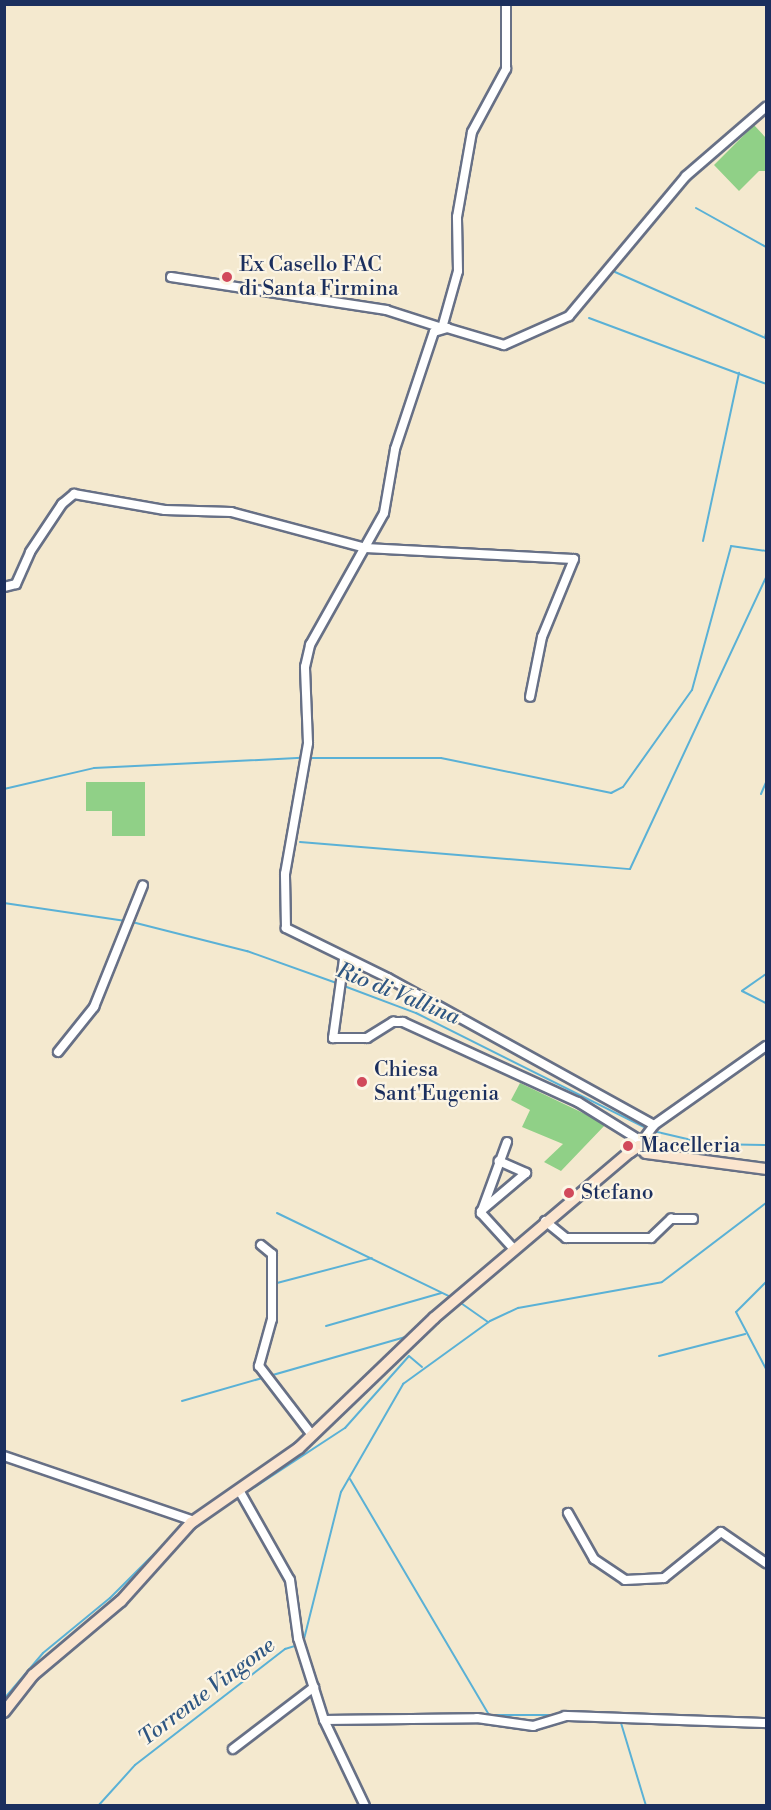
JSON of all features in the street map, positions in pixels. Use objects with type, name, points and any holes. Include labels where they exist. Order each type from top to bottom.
[{"type":"street","points":[[506,4],[506,69],[472,132],[457,217],[458,271],[442,328],[423,352],[387,476],[384,513],[310,645],[305,667],[306,758],[282,919],[286,928],[652,1130]]},
{"type":"street","points":[[171,277],[386,310],[504,345],[569,316],[686,176],[766,107]]},
{"type":"street","points":[[4,587],[16,584],[36,543],[62,504],[74,494],[165,510],[231,512],[365,548],[574,559],[542,637],[530,697]]},
{"type":"street","points":[[58,1052],[94,1007],[143,885]]},
{"type":"street","points":[[344,959],[333,1038],[367,1038],[393,1022],[404,1022],[579,1102],[640,1144],[646,1153],[766,1169]]},
{"type":"street","points":[[4,1712],[33,1676],[121,1601],[194,1521],[312,1435],[544,1220],[640,1144],[652,1130],[766,1046]]},
{"type":"street","points":[[481,1211],[507,1142]]},
{"type":"street","points":[[481,1211],[526,1173],[499,1161]]},
{"type":"street","points":[[481,1211],[513,1248]]},
{"type":"street","points":[[544,1220],[566,1238],[651,1238],[671,1219],[693,1219]]},
{"type":"street","points":[[261,1245],[272,1254],[272,1319],[259,1366],[312,1435]]},
{"type":"street","points":[[4,1456],[194,1521]]},
{"type":"street","points":[[239,1490],[290,1580],[298,1638],[324,1720],[365,1806]]},
{"type":"street","points":[[568,1513],[594,1559],[625,1580],[664,1578],[721,1532],[766,1563]]},
{"type":"street","points":[[233,1749],[314,1687]]},
{"type":"street","points":[[324,1720],[477,1718],[533,1726],[565,1716],[766,1723]]},
{"type":"green space","points":[[754,125],[766,138],[766,171],[759,171],[739,191],[714,165]]},
{"type":"green space","points":[[86,782],[145,782],[145,836],[112,836],[112,811],[86,811]]},
{"type":"green space","points":[[520,1083],[606,1124],[561,1171],[544,1162],[563,1144],[522,1127],[530,1110],[511,1100]]},
{"type":"waterway","points":[[696,208],[766,247]]},
{"type":"waterway","points":[[615,272],[765,338],[766,333]]},
{"type":"waterway","points":[[589,318],[766,384]]},
{"type":"waterway","points":[[703,541],[739,373]]},
{"type":"waterway","points":[[308,758],[441,758],[611,793],[623,787],[692,690],[731,546],[766,551]]},
{"type":"waterway","points":[[300,842],[630,869],[766,578]]},
{"type":"waterway","points":[[4,789],[94,768],[302,758]]},
{"type":"waterway","points":[[761,794],[766,782]]},
{"type":"waterway","name":"Rio di Vallina","points":[[4,903],[126,921]]},
{"type":"waterway","name":"Rio di Vallina","points":[[132,922],[247,951],[339,984]]},
{"type":"waterway","points":[[766,974],[742,991],[766,1003]]},
{"type":"waterway","name":"Rio di Vallina","points":[[344,986],[416,1013],[648,1129]]},
{"type":"waterway","name":"Rio di Vallina","points":[[653,1131],[709,1144],[766,1145]]},
{"type":"waterway","name":"Torrente Vingone","points":[[303,1643],[341,1492],[403,1384],[490,1321],[518,1308],[662,1282],[766,1203]]},
{"type":"waterway","points":[[277,1213],[453,1298]]},
{"type":"waterway","points":[[277,1283],[372,1258]]},
{"type":"waterway","points":[[766,1282],[736,1312],[766,1369]]},
{"type":"waterway","points":[[326,1326],[441,1293]]},
{"type":"waterway","points":[[458,1301],[488,1322]]},
{"type":"waterway","points":[[659,1356],[745,1334]]},
{"type":"waterway","points":[[182,1401],[409,1336]]},
{"type":"waterway","points":[[244,1494],[345,1428],[409,1356],[422,1367]]},
{"type":"waterway","points":[[350,1479],[489,1715],[557,1715]]},
{"type":"waterway","points":[[199,1523],[240,1497]]},
{"type":"waterway","points":[[4,1699],[43,1653],[110,1598],[185,1523]]},
{"type":"waterway","name":"Torrente Vingone","points":[[98,1806],[135,1765],[285,1649],[298,1645]]},
{"type":"waterway","points":[[605,1721],[621,1723],[646,1806]]},
{"type":"place","name":"Ex Casello FAC di Santa Firmina","points":[[227,277]]},
{"type":"place","name":"Chiesa Sant'Eugenia","points":[[362,1082]]},
{"type":"place","name":"Macelleria","points":[[628,1146]]},
{"type":"place","name":"Stefano","points":[[569,1193]]}]
